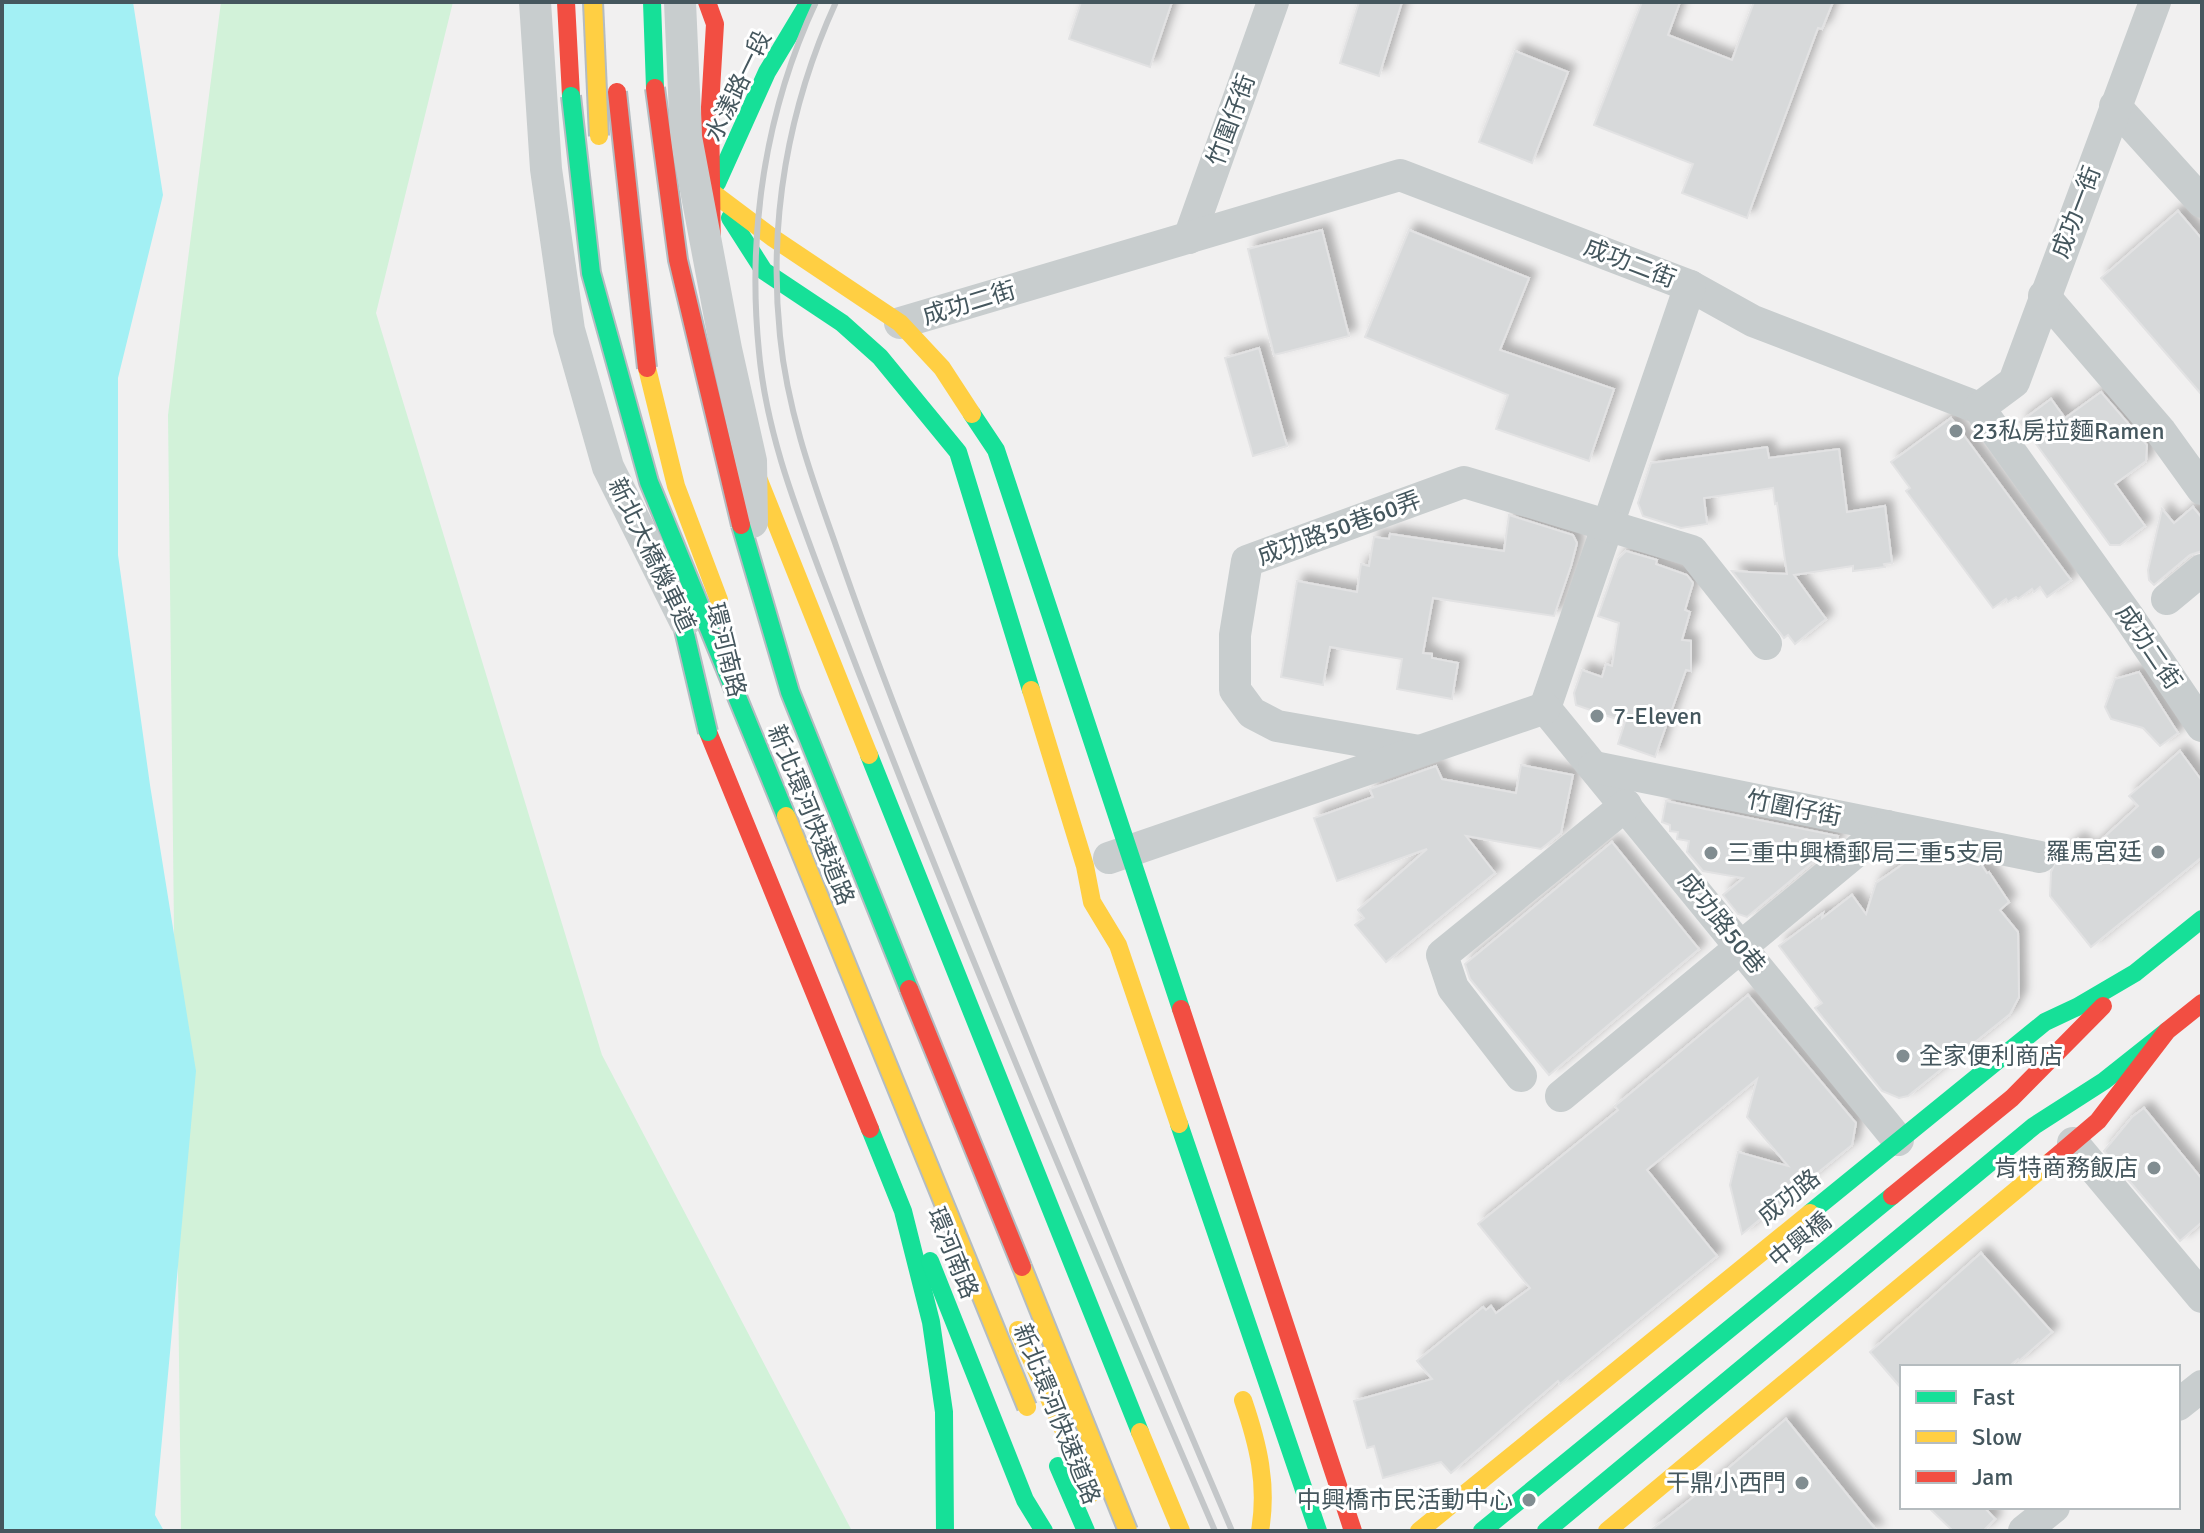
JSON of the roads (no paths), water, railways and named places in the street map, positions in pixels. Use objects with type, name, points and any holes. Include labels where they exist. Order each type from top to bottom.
[{"type":"main road","name":"新北環河快速道路","points":[[566,2],[571,96],[591,273],[649,482],[1033,1420]]},
{"type":"main road","points":[[593,2],[601,161]]},
{"type":"main road","name":"新北環河快速道路","points":[[652,2],[655,88],[678,260],[732,495],[790,692],[1128,1531]]},
{"type":"main road","points":[[707,2],[715,24],[710,107],[713,193],[710,360],[1181,1531]]},
{"type":"main road","name":"水漾路一段","points":[[715,24],[732,2]]},
{"type":"main road","name":"水漾路一段","points":[[713,193],[767,72],[809,2]]},
{"type":"main road","name":"環河南路","points":[[715,24],[683,99],[639,247],[644,414],[722,733],[1025,1500],[1044,1531]]},
{"type":"main road","points":[[616,74],[647,368]]},
{"type":"main road","points":[[713,193],[773,238],[900,323],[942,368],[996,450],[1353,1531]]},
{"type":"main road","points":[[713,193],[764,271],[842,323],[880,357],[958,452],[1085,866],[1092,902],[1094,938]]},
{"type":"main road","points":[[617,269],[647,368],[676,486],[725,614]]},
{"type":"main road","points":[[649,482],[708,732],[903,1211],[931,1322],[944,1412],[945,1531]]},
{"type":"main road","points":[[1092,902],[1118,945],[1318,1531]]},
{"type":"main road","name":"成功路","points":[[1419,1531],[2045,1022],[2135,973],[2202,919]]},
{"type":"main road","name":"中興橋","points":[[1482,1531],[2012,1098],[2135,973]]},
{"type":"main road","points":[[1546,1531],[2034,1126],[2104,1081],[2202,1003]]},
{"type":"main road","points":[[1607,1531],[2098,1121],[2167,1031]]},
{"type":"main road","points":[[1011,1313],[1110,1531]]},
{"type":"main road","points":[[1035,1371],[1051,1451],[1086,1531]]},
{"type":"main road","points":[[1238,1386],[1265,1477],[1266,1507],[1260,1531]]},
{"type":"main road","name":"新北環河快速道路","points":[[1044,1448],[1078,1531]]},
{"type":"street","name":"新北大橋機車道","points":[[535,2],[546,169],[569,330],[608,467],[681,612],[992,1336],[1035,1371]]},
{"type":"street","points":[[680,2],[686,137],[726,349],[751,461],[753,590],[1040,1311],[1035,1371]]},
{"type":"street","name":"竹圍仔街","points":[[1189,238],[1273,2]]},
{"type":"street","name":"成功一街","points":[[1979,408],[2014,382],[2155,2]]},
{"type":"street","points":[[2115,106],[2202,202]]},
{"type":"street","name":"成功二街","points":[[900,323],[1400,175],[1690,286],[1753,321],[1979,408],[2128,616],[2202,726]]},
{"type":"street","points":[[1085,866],[1545,708],[1690,286]]},
{"type":"street","points":[[2044,296],[2161,432],[2202,489]]},
{"type":"street","name":"成功路50巷60弄","points":[[1419,751],[1277,726],[1252,713],[1235,690],[1235,635],[1247,561],[1464,482],[1608,524]]},
{"type":"street","points":[[1608,524],[1692,551],[1766,644]]},
{"type":"street","points":[[2167,599],[2202,570]]},
{"type":"street","name":"成功路50巷","points":[[1545,708],[1898,1140]]},
{"type":"street","name":"竹圍仔街","points":[[1594,767],[2040,857]]},
{"type":"street","points":[[1521,1076],[1453,988],[1442,955],[1626,805]]},
{"type":"street","points":[[1561,1096],[1887,826]]},
{"type":"street","points":[[2073,1143],[2202,1297]]},
{"type":"street","points":[[2180,1403],[2202,1386]]},
{"type":"street","points":[[2024,1531],[2052,1509]]},
{"type":"water","points":[[2,2],[133,2],[163,195],[118,378],[118,555],[150,785],[196,1071],[155,1515],[164,1531],[2,1531]]},
{"type":"railway","points":[[816,2],[798,43],[772,129],[758,218],[756,307],[759,352],[774,436],[810,545],[927,846],[1048,1140],[1215,1531]]},
{"type":"railway","points":[[836,2],[805,82],[794,124],[780,207],[777,293],[783,362],[794,414],[808,465],[845,571],[913,754],[1076,1159],[1232,1531]]},
{"type":"place","name":"23私房拉麵Ramen","points":[[1956,431]]},
{"type":"place","name":"7-Eleven","points":[[1597,716]]},
{"type":"place","name":"羅馬宮廷","points":[[2158,852]]},
{"type":"place","name":"三重中興橋郵局三重5支局","points":[[1711,853]]},
{"type":"place","name":"全家便利商店","points":[[1903,1056]]},
{"type":"place","name":"肯特商務飯店","points":[[2154,1168]]},
{"type":"place","name":"干鼎小西門","points":[[1802,1483]]},
{"type":"place","name":"中興橋市民活動中心","points":[[1529,1500]]}]
